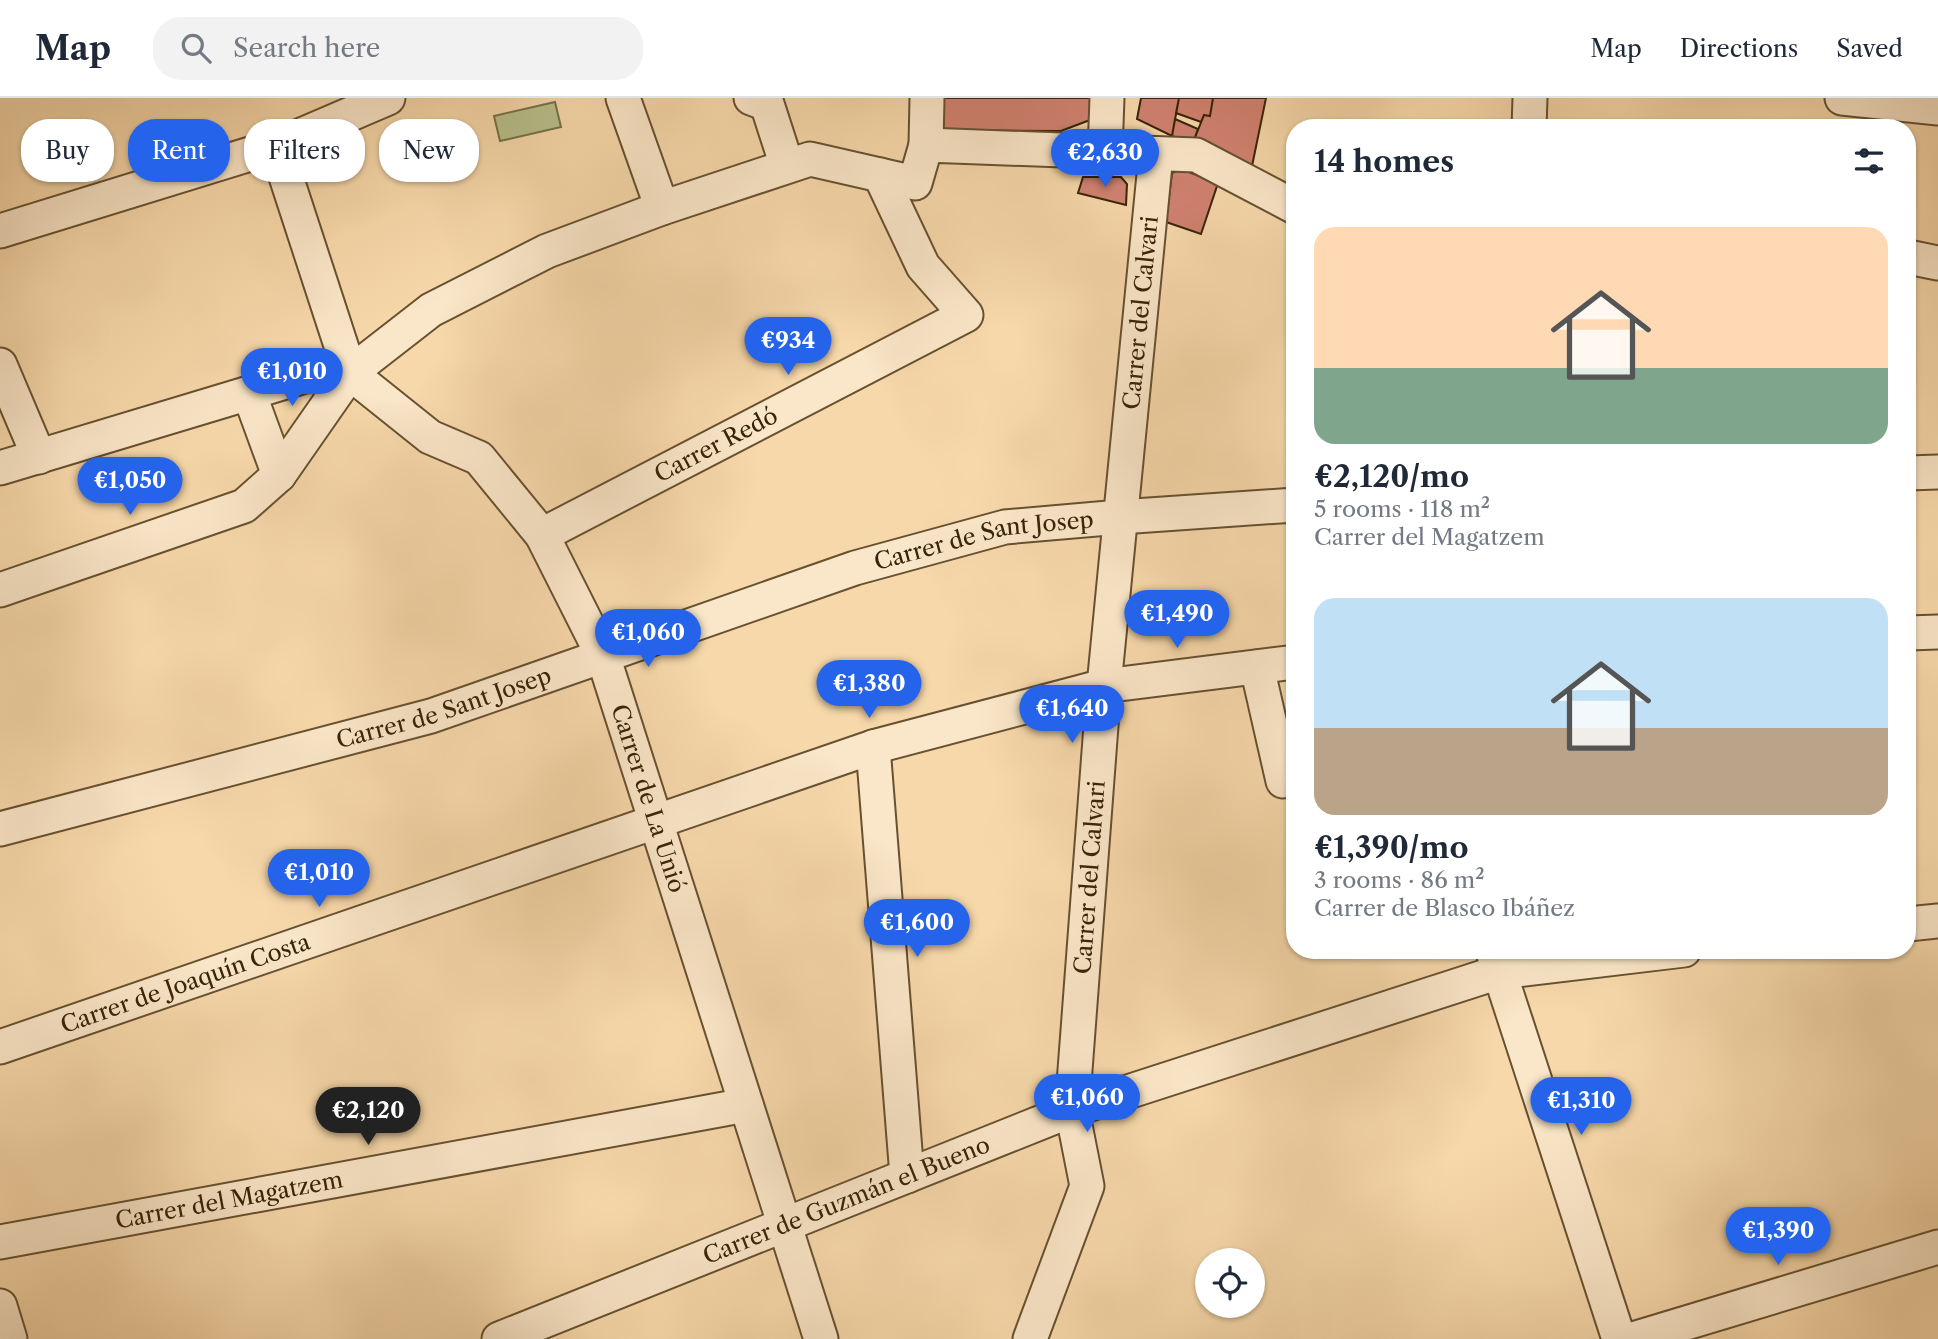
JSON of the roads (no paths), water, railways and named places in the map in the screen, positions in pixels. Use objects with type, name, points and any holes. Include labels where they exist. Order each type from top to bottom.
[{"type":"street","points":[[339,119],[388,98]]},
{"type":"street","points":[[623,98],[662,208]]},
{"type":"street","points":[[751,98],[767,104],[787,166]]},
{"type":"street","points":[[0,590],[244,506],[279,475],[351,373],[431,310],[547,251],[662,208],[810,159],[915,183],[926,145],[928,98]]},
{"type":"street","points":[[1105,152],[1107,98]]},
{"type":"street","points":[[1529,119],[1530,98]]},
{"type":"street","points":[[1842,98],[1891,100],[1938,108]]},
{"type":"street","points":[[926,145],[1196,155],[1286,202]]},
{"type":"street","name":"Carrer del Calvari","points":[[1030,1339],[1087,1186],[1072,1110],[1104,687],[1156,154]]},
{"type":"street","points":[[0,231],[244,156]]},
{"type":"street","name":"Carrer Redó","points":[[542,535],[967,315],[923,266],[880,175]]},
{"type":"street","points":[[288,182],[351,373]]},
{"type":"street","points":[[1916,258],[1938,262]]},
{"type":"street","points":[[0,365],[39,457]]},
{"type":"street","points":[[0,468],[305,376],[351,373]]},
{"type":"street","name":"Carrer de La Unió","points":[[351,373],[430,437],[479,458],[542,535],[603,656],[821,1339]]},
{"type":"street","points":[[249,393],[279,475]]},
{"type":"street","points":[[1916,473],[1938,472]]},
{"type":"street","name":"Carrer de Sant Josep","points":[[0,830],[431,716],[855,568],[1005,527],[1286,506]]},
{"type":"street","points":[[1916,633],[1938,632]]},
{"type":"street","name":"Carrer de Joaquín Costa","points":[[0,1047],[873,747],[1104,687],[1286,663]]},
{"type":"street","points":[[1257,667],[1283,781],[1286,780]]},
{"type":"street","points":[[873,747],[906,1176]]},
{"type":"street","points":[[1916,923],[1938,920]]},
{"type":"street","name":"Carrer de Guzmán el Bueno","points":[[499,1339],[1072,1110],[1496,961],[1530,959]]},
{"type":"street","points":[[1496,961],[1619,1339]]},
{"type":"street","name":"Carrer del Magatzem","points":[[0,1242],[746,1105]]},
{"type":"street","points":[[1633,1339],[1938,1247]]},
{"type":"street","points":[[0,1306],[10,1339]]}]
